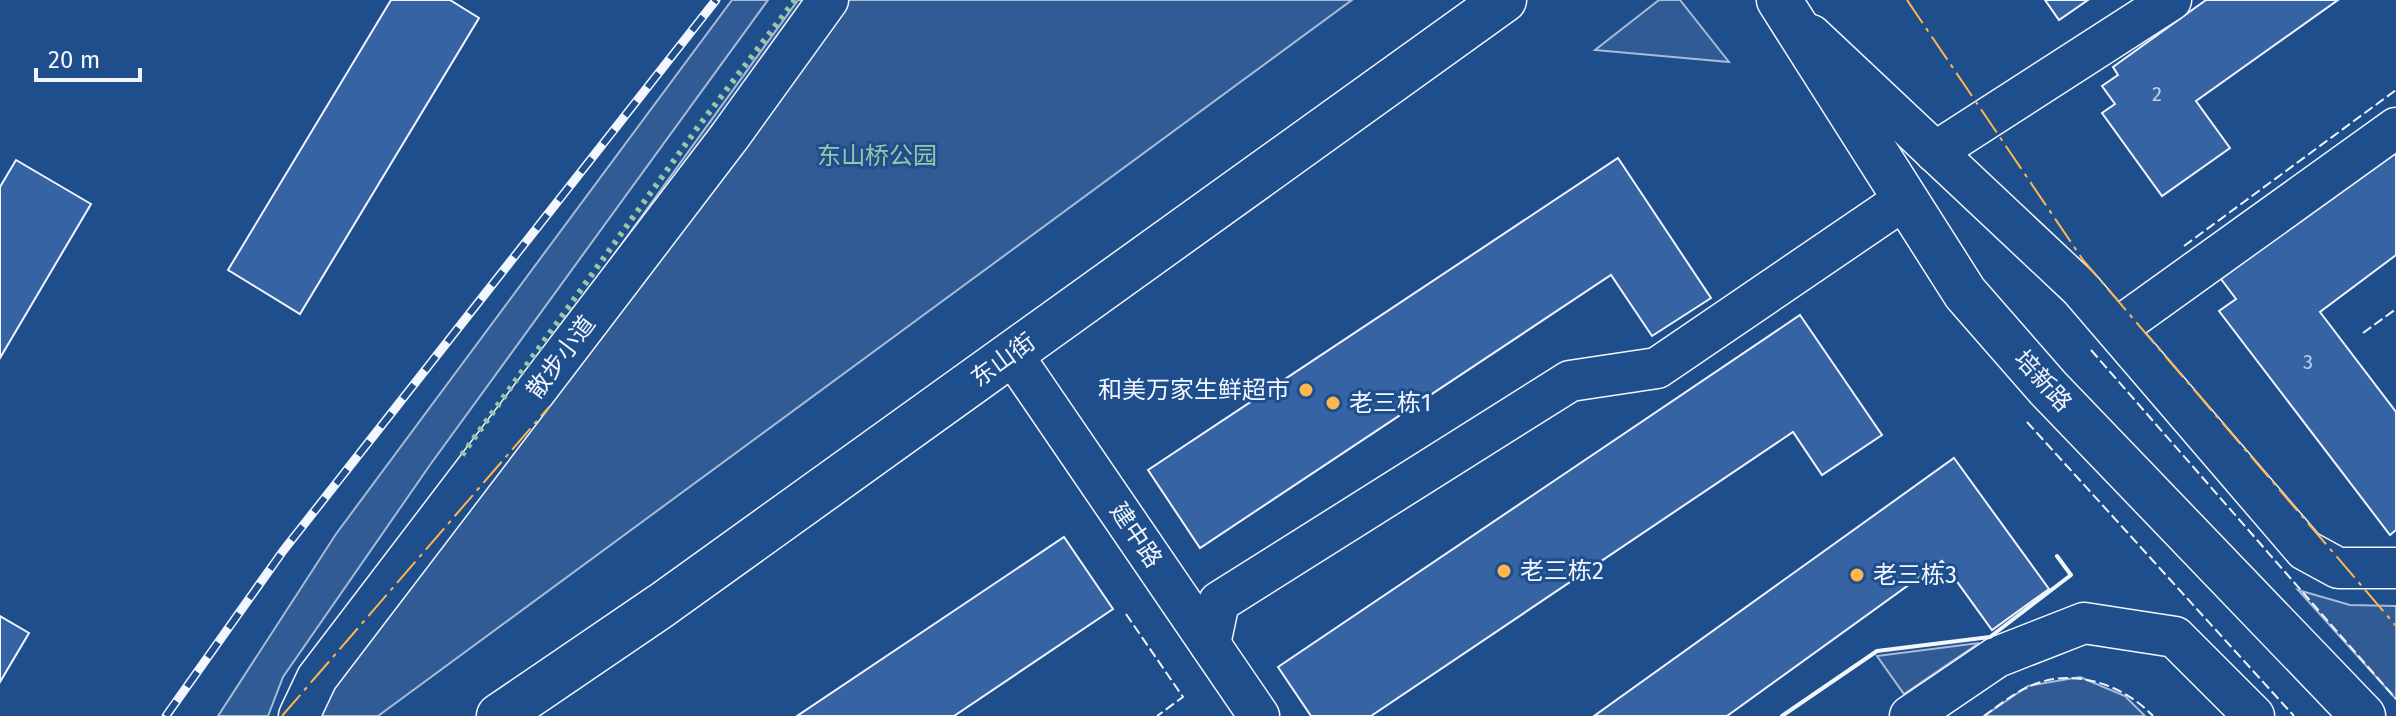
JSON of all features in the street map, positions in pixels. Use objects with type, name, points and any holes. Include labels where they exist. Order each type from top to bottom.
[{"type":"main road","name":"东山街","points":[[499,716],[662,605],[1504,0]]},
{"type":"main road","name":"培新路","points":[[1783,7],[1965,293],[2039,378],[2363,716]]},
{"type":"street","name":"散步小道","points":[[299,716],[317,678],[730,136],[828,0]]},
{"type":"street","points":[[1935,152],[2171,0]]},
{"type":"street","points":[[1783,7],[2080,288],[2305,550],[2338,568],[2396,568]]},
{"type":"street","points":[[2116,329],[2396,128]]},
{"type":"street","points":[[1210,644],[1219,602],[1570,381],[1657,368],[1905,199]]},
{"type":"street","name":"建中路","points":[[1012,354],[1259,716]]},
{"type":"street","points":[[1910,716],[1997,657],[2084,623],[2175,637],[2254,716]]},
{"type":"shaded area","points":[[732,0],[768,0],[430,465],[283,677],[268,716],[218,716],[336,534]]},
{"type":"shaded area","name":"东山桥公园","points":[[798,0],[1352,0],[378,716],[311,716],[350,620]]},
{"type":"shaded area","points":[[1659,0],[1680,0],[1729,62],[1595,50]]},
{"type":"shaded area","points":[[2298,590],[2350,605],[2396,606],[2396,699]]},
{"type":"shaded area","points":[[1979,643],[1904,694],[1877,656]]},
{"type":"shaded area","points":[[2080,677],[2125,696],[2145,716],[1984,716],[2028,686]]},
{"type":"building","points":[[391,0],[450,0],[479,18],[300,314],[228,270]]},
{"type":"building","points":[[2045,0],[2088,0],[2059,20]]},
{"type":"building","points":[[2206,0],[2338,0],[2196,101],[2230,148],[2162,196],[2102,113],[2115,104],[2102,86],[2118,75],[2113,67]]},
{"type":"building","points":[[2396,146],[2396,255],[2320,312],[2396,412],[2396,530],[2390,535],[2219,311],[2236,299],[2221,279]]},
{"type":"building","name":"老三栋1","points":[[1618,158],[1711,298],[1652,336],[1611,275],[1200,548],[1148,470]]},
{"type":"building","points":[[16,160],[91,204],[0,358],[0,187]]},
{"type":"building","name":"老三栋2","points":[[1800,315],[1882,435],[1822,475],[1793,432],[1371,716],[1311,716],[1278,667]]},
{"type":"building","name":"老三栋3","points":[[1954,458],[2049,589],[1992,630],[1942,561],[1727,716],[1594,716]]},
{"type":"building","points":[[1064,537],[1113,609],[954,716],[797,716]]},
{"type":"building","points":[[0,616],[29,633],[0,682]]},
{"type":"railway","points":[[166,716],[283,551],[716,0]]},
{"type":"hedge","points":[[462,455],[698,127],[795,0]]},
{"type":"fence","points":[[2184,246],[2396,90]]},
{"type":"fence","points":[[2363,333],[2396,309]]},
{"type":"fence","points":[[2091,350],[2396,699]]},
{"type":"fence","points":[[2027,422],[2294,716]]},
{"type":"fence","points":[[1126,614],[1183,697],[1157,716]]},
{"type":"fence","points":[[1984,716],[2026,688],[2060,678],[2077,678],[2111,687],[2140,704],[2153,716]]},
{"type":"wall","points":[[1782,716],[1877,651],[1990,637],[2071,575],[2057,556]]},
{"type":"power","points":[[1907,0],[2083,260],[2396,626]]},
{"type":"power","points":[[282,716],[549,407]]},
{"type":"place","name":"和美万家生鲜超市","points":[[1306,390]]},
{"type":"place","name":"老三栋1","points":[[1333,403]]},
{"type":"place","name":"老三栋2","points":[[1504,571]]},
{"type":"place","name":"老三栋3","points":[[1857,575]]}]
